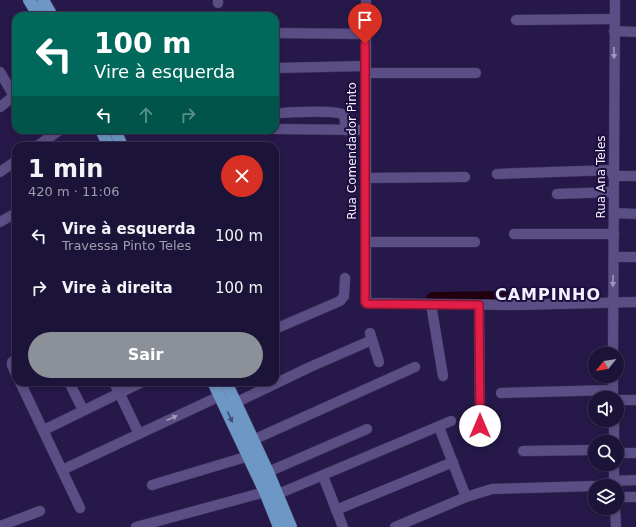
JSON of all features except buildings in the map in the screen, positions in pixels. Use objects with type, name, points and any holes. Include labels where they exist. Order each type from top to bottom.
[{"type":"main road","points":[[29,0],[36,12]]},
{"type":"main road","points":[[43,0],[50,12]]},
{"type":"main road","points":[[106,134],[115,141]]},
{"type":"main road","points":[[215,386],[249,456],[279,527]]},
{"type":"main road","points":[[228,386],[278,494],[291,527]]},
{"type":"street","name":"Rua Comendador Pinto","points":[[366,0],[365,302],[367,304],[431,304]]},
{"type":"street","name":"Rua Ana Teles","points":[[613,347],[615,0]]},
{"type":"street","points":[[516,20],[614,19]]},
{"type":"street","points":[[614,31],[636,32]]},
{"type":"street","points":[[279,33],[365,34]]},
{"type":"street","points":[[279,68],[365,69],[476,73]]},
{"type":"street","points":[[0,72],[12,93]]},
{"type":"street","points":[[0,107],[12,98]]},
{"type":"street","points":[[279,114],[307,112],[342,114],[344,117],[345,130]]},
{"type":"street","points":[[279,129],[365,130]]},
{"type":"street","points":[[43,142],[54,134]]},
{"type":"street","points":[[0,172],[12,164]]},
{"type":"street","points":[[497,174],[613,173],[636,176]]},
{"type":"street","points":[[365,178],[465,177]]},
{"type":"street","points":[[557,194],[614,192]]},
{"type":"street","points":[[614,213],[636,214]]},
{"type":"street","points":[[0,222],[12,215]]},
{"type":"street","points":[[514,234],[614,234]]},
{"type":"street","points":[[365,242],[476,242]]},
{"type":"street","points":[[614,257],[636,257]]},
{"type":"street","points":[[279,327],[340,301],[344,296],[345,278]]},
{"type":"street","points":[[443,376],[431,304],[517,305],[636,302]]},
{"type":"street","points":[[479,305],[480,426]]},
{"type":"street","points":[[279,382],[371,336],[378,362]]},
{"type":"street","points":[[253,440],[415,367]]},
{"type":"street","points":[[22,386],[80,508]]},
{"type":"street","points":[[71,386],[83,410]]},
{"type":"street","points":[[116,386],[139,434]]},
{"type":"street","points":[[44,430],[133,386]]},
{"type":"street","points":[[235,403],[270,386]]},
{"type":"street","points":[[501,393],[588,394]]},
{"type":"street","points":[[62,470],[220,396]]},
{"type":"street","points":[[624,400],[636,400]]},
{"type":"street","points":[[278,494],[451,421]]},
{"type":"street","points":[[439,427],[466,497]]},
{"type":"street","points":[[268,472],[367,429]]},
{"type":"street","points":[[522,451],[588,450]]},
{"type":"street","points":[[624,453],[636,454]]},
{"type":"street","points":[[152,485],[249,456]]},
{"type":"street","points":[[336,510],[453,462]]},
{"type":"street","points":[[323,476],[343,527]]},
{"type":"street","points":[[624,482],[636,480]]},
{"type":"street","points":[[395,527],[466,497],[492,489],[588,486]]},
{"type":"street","points":[[136,527],[265,492]]},
{"type":"street","points":[[624,497],[636,497]]},
{"type":"street","points":[[0,526],[40,511]]},
{"type":"street","points":[[615,515],[616,527]]},
{"type":"waterway","points":[[433,299],[516,298],[517,304]]},
{"type":"district","name":"CAMPINHO","points":[[548,294]]},
{"type":"route","points":[[365,44],[365,302],[367,304],[479,305],[480,426]]}]
